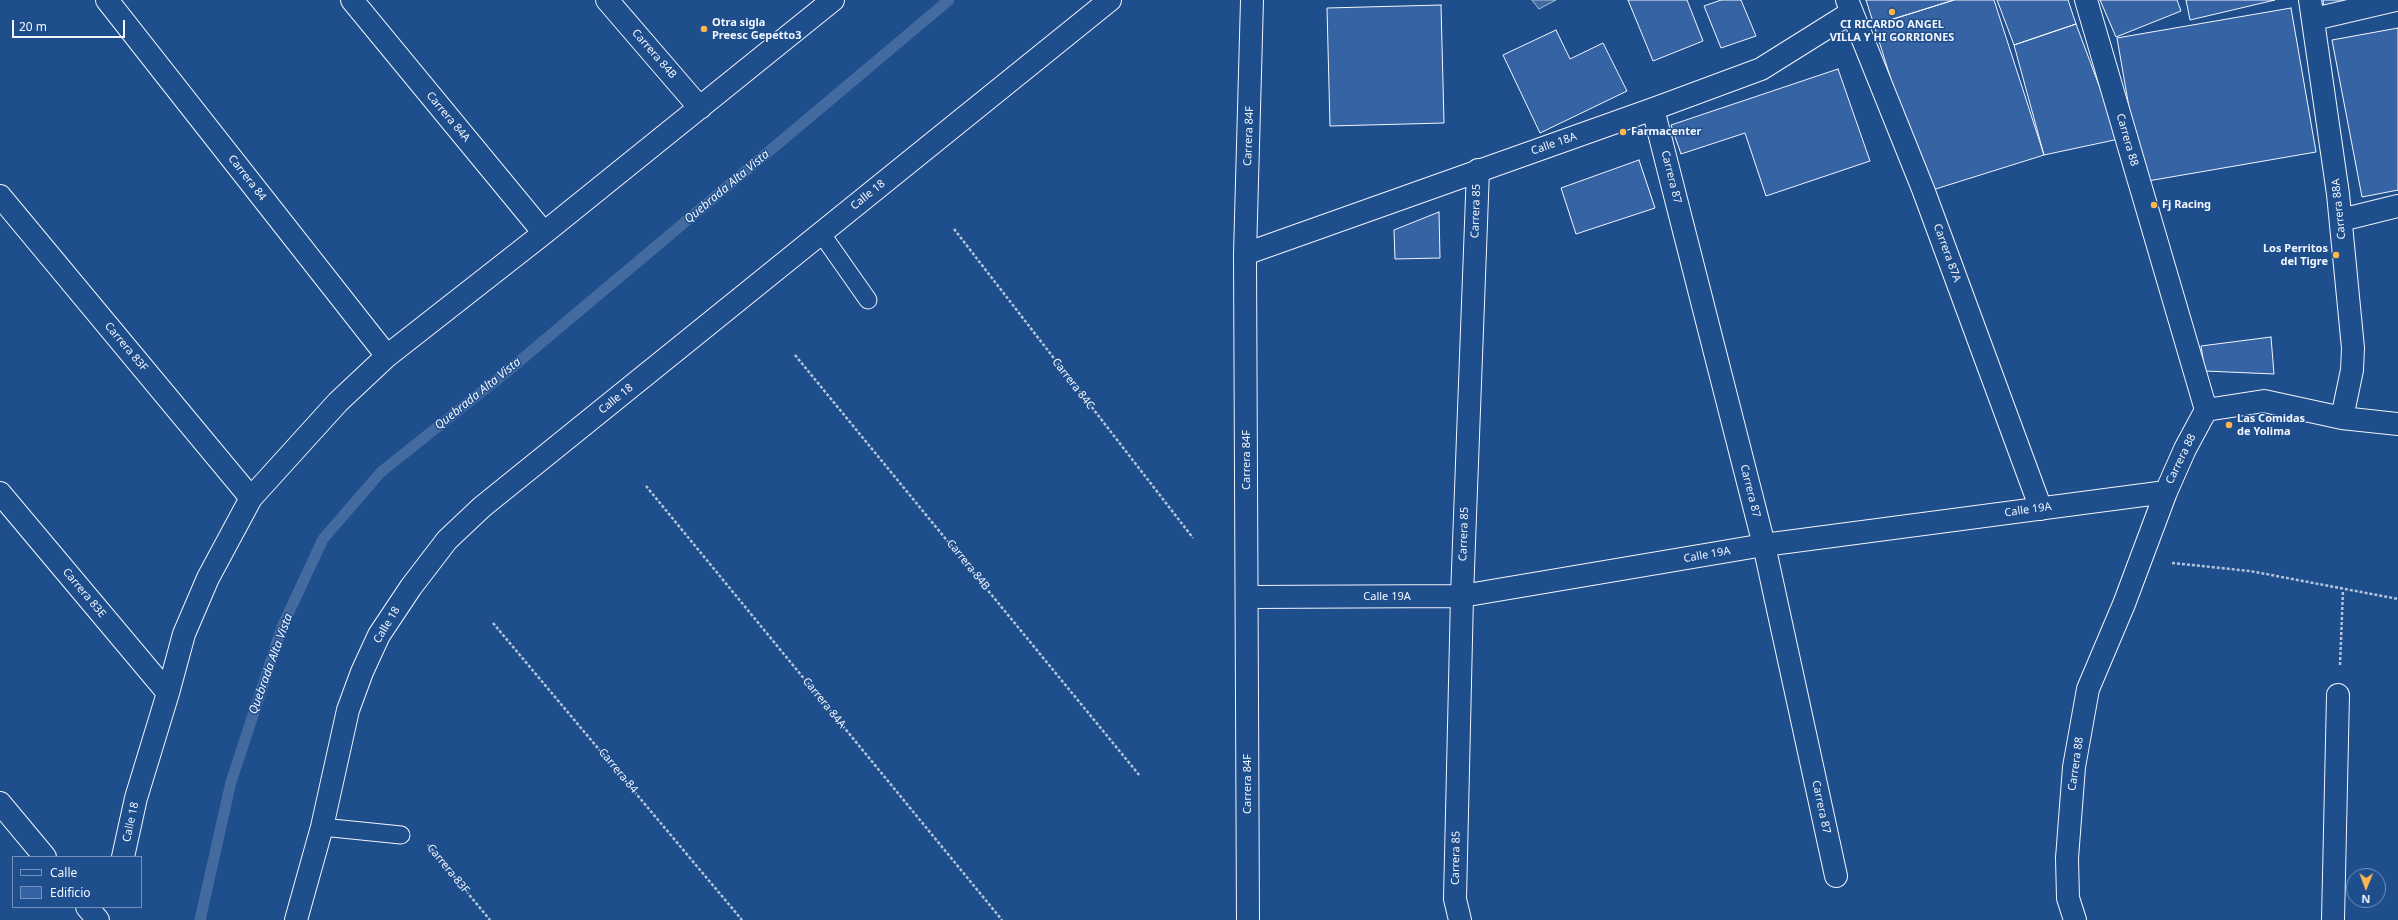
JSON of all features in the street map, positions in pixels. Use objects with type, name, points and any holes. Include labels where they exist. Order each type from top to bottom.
[{"type":"street","name":"Carrera 84","points":[[107,0],[387,356]]},
{"type":"street","name":"Carrera 84A","points":[[352,0],[544,233]]},
{"type":"street","name":"Carrera 84B","points":[[608,0],[700,108]]},
{"type":"street","name":"Calle 18","points":[[296,920],[322,827],[348,710],[362,672],[379,635],[411,587],[447,540],[482,507],[1110,0]]},
{"type":"street","name":"Carrera 84F","points":[[1248,920],[1248,597],[1245,254],[1252,0]]},
{"type":"street","name":"Carrera 88","points":[[2075,920],[2068,898],[2067,858],[2074,767],[2088,689],[2166,492],[2185,449],[2206,410],[2086,0]]},
{"type":"street","points":[[2312,10],[2396,0]]},
{"type":"street","name":"Calle 18","points":[[123,856],[136,798],[168,693],[184,634],[208,578],[251,498],[338,402],[387,356],[700,108],[827,2]]},
{"type":"street","name":"Calle 18A","points":[[1245,254],[1653,109],[1761,68],[1850,6]]},
{"type":"street","name":"Carrera 87A","points":[[1850,6],[1923,189],[2041,509]]},
{"type":"street","name":"Carrera 88A","points":[[2312,10],[2341,220],[2353,348],[2352,370],[2342,418]]},
{"type":"street","name":"Carrera 87","points":[[1653,109],[1764,545],[1836,876]]},
{"type":"street","name":"Carrera 85","points":[[1460,920],[1455,899],[1462,596],[1478,170]]},
{"type":"street","name":"Carrera 83F","points":[[0,196],[251,498]]},
{"type":"street","points":[[2341,220],[2398,206]]},
{"type":"street","points":[[2206,410],[2264,401],[2342,418],[2398,424]]},
{"type":"street","name":"Calle 19A","points":[[1248,597],[1462,596],[1764,545],[2166,492]]},
{"type":"street","name":"Carrera 83E","points":[[0,493],[168,693]]},
{"type":"street","points":[[2333,920],[2338,695]]},
{"type":"street","points":[[0,803],[44,856]]},
{"type":"street","points":[[88,908],[98,920]]},
{"type":"street","points":[[105,920],[109,908]]},
{"type":"lane","points":[[821,232],[868,300]]},
{"type":"lane","points":[[322,827],[401,835]]},
{"type":"path","name":"Carrera 84C","points":[[954,229],[1193,538]]},
{"type":"path","name":"Carrera 84B","points":[[795,355],[1140,776]]},
{"type":"path","name":"Carrera 84A","points":[[646,486],[1002,920]]},
{"type":"path","points":[[2139,561],[2203,564],[2250,571],[2343,590],[2398,599]]},
{"type":"path","points":[[2338,695],[2343,590]]},
{"type":"path","name":"Carrera 84","points":[[493,623],[742,920]]},
{"type":"path","name":"Carrera 83F","points":[[425,842],[490,920]]},
{"type":"water","points":[[1532,0],[1556,0],[1539,9]]},
{"type":"building","points":[[1628,0],[1687,0],[1703,41],[1653,61]]},
{"type":"building","points":[[1721,0],[1741,0],[1756,36],[1721,48],[1704,6]]},
{"type":"building","name":"CI RICARDO ANGEL VILLA Y HI GORRIONES","points":[[1866,0],[1954,0],[1874,25]]},
{"type":"building","points":[[1954,0],[1994,0],[2044,155],[1926,192],[1874,25]]},
{"type":"building","points":[[1997,0],[2068,0],[2076,24],[2014,45]]},
{"type":"building","points":[[2100,0],[2177,0],[2181,11],[2116,37]]},
{"type":"building","points":[[2186,0],[2275,0],[2190,20]]},
{"type":"building","points":[[2323,0],[2380,0],[2324,8]]},
{"type":"building","points":[[1441,5],[1444,123],[1330,126],[1327,8]]},
{"type":"building","points":[[2291,8],[2316,152],[2142,182],[2117,38]]},
{"type":"building","points":[[2076,24],[2119,139],[2044,155],[2014,45]]},
{"type":"building","points":[[2398,28],[2398,190],[2362,197],[2332,40]]},
{"type":"building","points":[[1556,30],[1570,59],[1603,43],[1627,91],[1540,133],[1503,55]]},
{"type":"building","points":[[1838,69],[1870,161],[1766,196],[1745,133],[1681,154],[1671,125]]},
{"type":"building","points":[[1639,160],[1655,208],[1576,234],[1561,188]]},
{"type":"building","points":[[1439,212],[1440,258],[1395,259],[1394,230]]},
{"type":"building","points":[[2271,337],[2274,374],[2205,371],[2201,346]]},
{"type":"waterway","name":"Quebrada Alta Vista","points":[[200,920],[231,782],[282,627],[323,539],[381,472],[509,370],[949,0]]},
{"type":"place","name":"CI RICARDO ANGEL VILLA Y HI GORRIONES","points":[[1892,12]]},
{"type":"place","name":"Otra sigla Preesc Gepetto3","points":[[704,29]]},
{"type":"place","name":"Farmacenter","points":[[1623,132]]},
{"type":"place","name":"Fj Racing","points":[[2154,205]]},
{"type":"place","name":"Los Perritos del Tigre","points":[[2336,255]]},
{"type":"place","name":"Las Comidas de Yolima","points":[[2229,425]]}]
